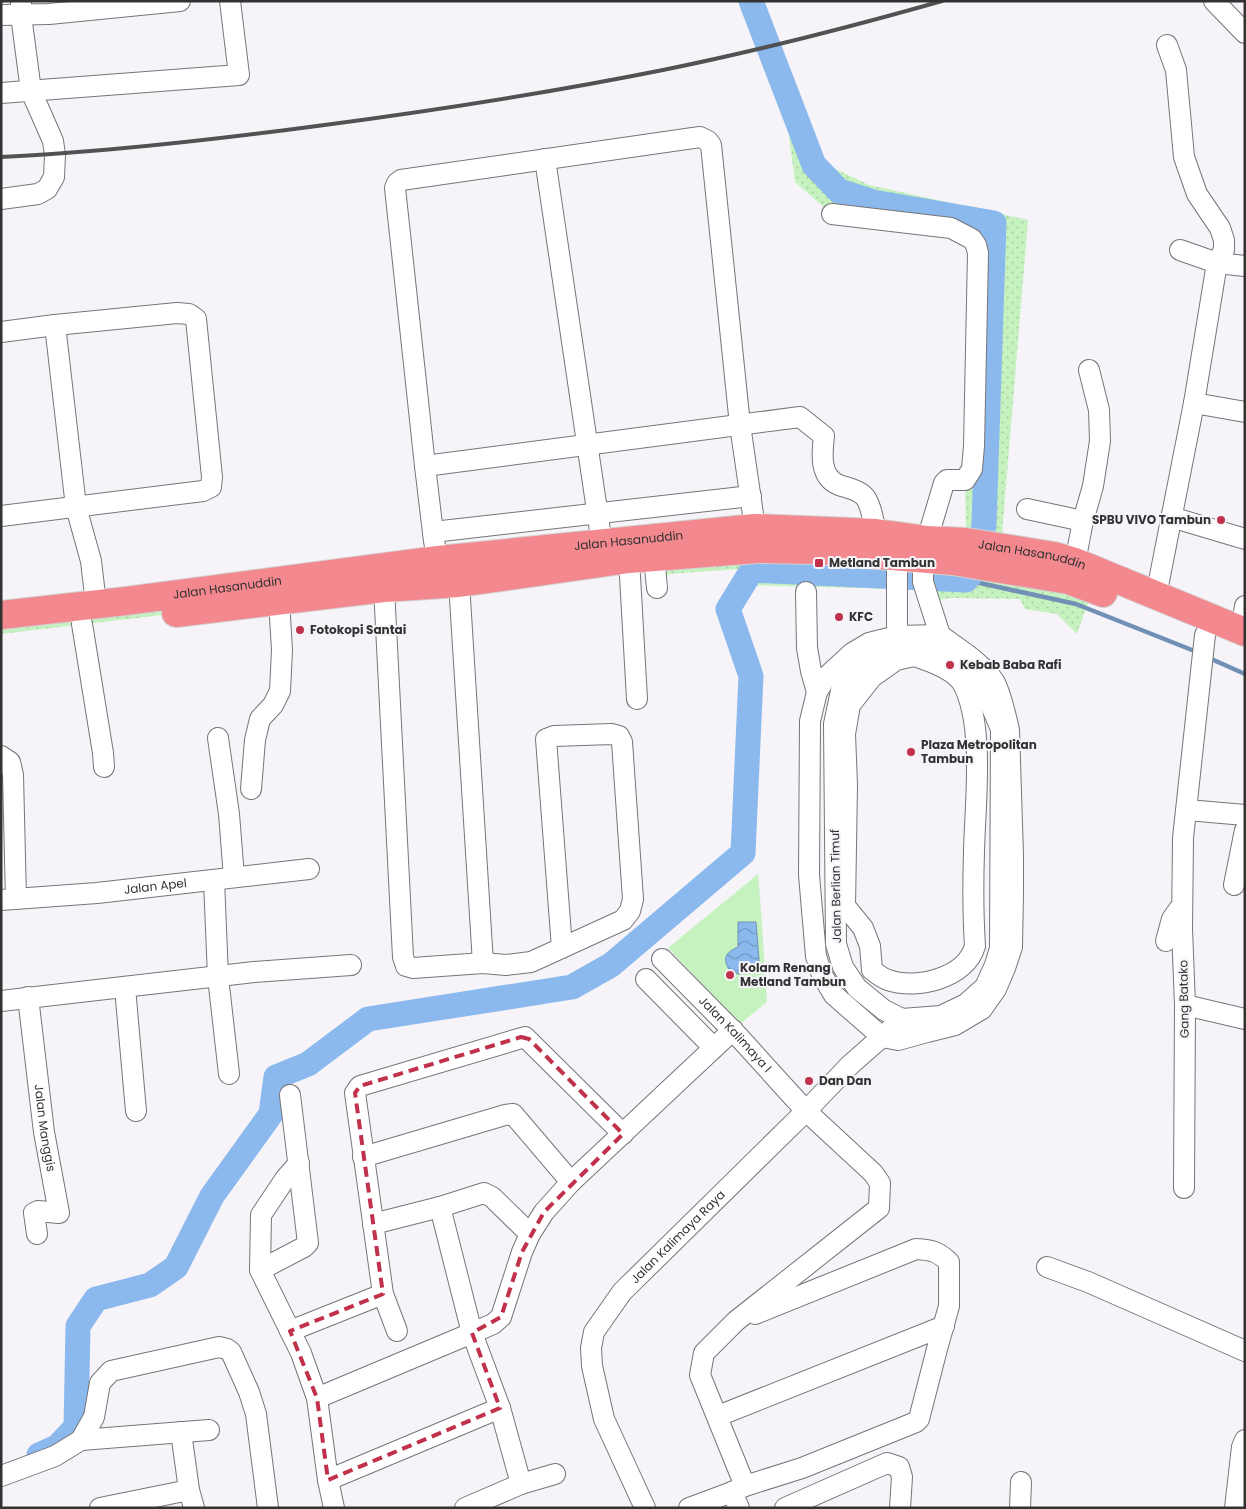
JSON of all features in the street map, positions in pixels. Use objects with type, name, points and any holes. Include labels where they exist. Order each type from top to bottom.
[{"type":"highway","name":"Jalan Hasanuddin","points":[[1,634],[89,614],[435,545],[593,545],[754,528],[908,557]]},
{"type":"highway","name":"Jalan Hasanuddin","points":[[1,615],[89,614],[279,601],[384,588],[459,589],[642,558],[758,549],[817,550],[908,557],[960,551],[999,558],[1068,580],[1205,635],[1244,630]]},
{"type":"highway","name":"Jalan Hasanuddin","points":[[999,558],[1054,556],[1075,562],[1244,630]]},
{"type":"street","points":[[1,15],[21,8],[49,14],[180,1]]},
{"type":"street","points":[[1,93],[239,75],[230,1]]},
{"type":"street","points":[[1214,1],[1245,33]]},
{"type":"street","points":[[1,199],[38,194],[47,189],[54,177],[55,155],[53,142],[31,92],[21,8]]},
{"type":"street","points":[[1156,596],[1194,403],[1217,264],[1224,250],[1224,240],[1220,228],[1197,194],[1184,157],[1176,70],[1167,44]]},
{"type":"street","points":[[751,496],[589,515],[435,545],[395,188],[397,183],[401,180],[700,137],[708,141],[711,146],[740,425],[751,496],[754,528]]},
{"type":"street","points":[[545,159],[588,445],[589,515],[593,545]]},
{"type":"street","points":[[832,214],[951,228],[972,239],[978,253],[972,469],[965,480],[947,480],[944,483],[908,557],[898,606],[894,642],[870,643],[852,653],[826,677],[817,692],[810,721],[809,876],[816,956],[822,975],[834,995],[882,1037],[898,1040],[955,1025],[982,1009],[996,989],[1012,947],[1013,855],[1005,730],[976,728]]},
{"type":"street","points":[[1180,250],[1217,264],[1245,266]]},
{"type":"street","points":[[1,332],[177,314],[188,314],[196,319],[212,477],[211,487],[203,491],[1,516]]},
{"type":"street","points":[[55,325],[76,507],[91,561],[89,614],[104,767]]},
{"type":"street","points":[[1075,562],[1095,475],[1101,425],[1100,410],[1089,370]]},
{"type":"street","points":[[1194,403],[1245,412]]},
{"type":"street","points":[[425,466],[800,417],[824,436],[822,460],[830,479],[836,484],[856,491],[866,498],[908,557],[929,601],[938,641]]},
{"type":"street","points":[[1028,509],[1083,521]]},
{"type":"street","points":[[1171,517],[1245,539]]},
{"type":"street","points":[[642,558],[657,588]]},
{"type":"street","points":[[637,699],[642,558]]},
{"type":"street","points":[[384,588],[403,957],[406,966],[413,968],[483,963],[506,965],[531,962],[562,948],[623,920],[630,911],[632,899],[622,742],[619,736],[612,734],[554,736],[546,739],[562,948]]},
{"type":"street","points":[[459,589],[483,963]]},
{"type":"street","points":[[806,592],[807,648],[817,692]]},
{"type":"street","points":[[251,789],[255,740],[260,719],[273,705],[280,691],[282,650],[279,601]]},
{"type":"street","points":[[898,606],[908,612],[919,613],[923,611],[929,601]]},
{"type":"street","name":"Gang Batako","points":[[1184,1188],[1185,1005],[1182,929],[1183,838],[1205,635]]},
{"type":"street","name":"Jalan Berlian Timuf","points":[[938,641],[980,680],[1005,730],[1000,948],[995,965],[984,987],[966,1004],[940,1016],[902,1019],[884,1010],[857,988],[843,967],[836,944],[834,724],[842,686],[858,666],[894,642],[907,647],[938,641]]},
{"type":"street","points":[[914,656],[937,663],[962,683],[970,703],[976,728],[975,946],[972,956],[953,973],[932,981],[918,984],[902,984],[887,980],[872,970],[870,946],[864,928],[845,906],[847,785],[845,734],[850,705],[872,677],[896,660],[914,656]]},
{"type":"street","points":[[218,738],[229,814],[234,878]]},
{"type":"street","points":[[1,756],[10,762],[13,775],[9,900]]},
{"type":"street","points":[[1187,810],[1245,815]]},
{"type":"street","points":[[1234,885],[1245,830]]},
{"type":"street","name":"Jalan Apel","points":[[9,900],[97,893],[309,869]]},
{"type":"street","points":[[214,880],[218,978],[229,1074]]},
{"type":"street","points":[[1166,941],[1172,919],[1183,904]]},
{"type":"street","name":"Jalan Kalimaya I","points":[[662,959],[733,1030],[806,1111],[873,1173],[880,1183],[879,1208],[736,1321],[704,1353],[700,1375],[718,1416],[738,1495]]},
{"type":"street","points":[[1,1001],[218,978],[254,972],[351,966]]},
{"type":"street","points":[[646,979],[714,1048]]},
{"type":"street","points":[[125,988],[136,1110]]},
{"type":"street","name":"Jalan Manggis","points":[[28,997],[44,1132],[59,1213],[34,1212],[37,1234]]},
{"type":"street","points":[[1185,1005],[1245,1018]]},
{"type":"street","name":"Jalan Kalimaya Raya","points":[[645,1508],[604,1419],[592,1366],[591,1348],[594,1332],[622,1292],[806,1111],[850,1065],[902,1019]]},
{"type":"street","points":[[317,1398],[493,1324],[501,1317],[522,1252],[530,1234],[544,1212],[571,1182],[733,1030]]},
{"type":"street","points":[[397,1331],[383,1294],[355,1093],[360,1086],[525,1037],[623,1134]]},
{"type":"street","points":[[260,1270],[304,1247],[308,1243],[290,1095]]},
{"type":"street","points":[[363,1157],[513,1114],[571,1182]]},
{"type":"street","points":[[298,1163],[261,1215],[260,1270],[310,1374],[317,1398],[328,1480],[334,1508]]},
{"type":"street","points":[[373,1224],[489,1194],[530,1234]]},
{"type":"street","points":[[440,1207],[472,1333],[500,1408],[522,1484]]},
{"type":"street","points":[[689,1508],[738,1495],[916,1422],[919,1418],[949,1306],[949,1262],[932,1250],[916,1250],[736,1321]]},
{"type":"street","points":[[1047,1267],[1088,1282],[1245,1351]]},
{"type":"street","points":[[290,1331],[383,1294]]},
{"type":"street","points":[[718,1416],[944,1326]]},
{"type":"street","points":[[81,1440],[94,1416],[100,1383],[111,1372],[219,1347],[227,1349],[231,1352],[250,1392],[256,1414],[268,1508]]},
{"type":"street","points":[[328,1480],[500,1408]]},
{"type":"street","points":[[1,1476],[55,1456],[81,1440],[209,1430]]},
{"type":"street","points":[[100,1508],[192,1499],[182,1432]]},
{"type":"street","points":[[1235,1508],[1242,1447],[1245,1440]]},
{"type":"street","points":[[784,1508],[887,1463],[900,1467],[902,1477],[900,1508]]},
{"type":"street","points":[[465,1508],[522,1484],[555,1474]]},
{"type":"street","points":[[1020,1508],[1021,1482]]},
{"type":"highlighted area","points":[[521,1037],[529,1039],[623,1134],[544,1212],[522,1252],[501,1317],[472,1333],[500,1408],[328,1480],[317,1398],[290,1331],[383,1294],[355,1093],[360,1086]]},
{"type":"green space","points":[[779,44],[825,164],[869,185],[1028,220],[1001,547],[966,542],[965,480],[972,239],[832,214],[795,182],[787,121],[762,49]]},
{"type":"green space","points":[[876,533],[897,589],[743,585],[739,569],[669,574],[657,588],[654,557],[1,634],[1,615]]},
{"type":"green space","points":[[926,558],[1093,589],[1077,634],[1057,614],[1025,609],[1020,599],[952,598],[929,601]]},
{"type":"green space","name":"Kolam Renang Metland Tambun","points":[[758,874],[767,1002],[740,1024],[668,948]]},
{"type":"water","points":[[738,922],[756,922],[760,972],[738,974],[730,971],[726,963],[726,956],[730,951],[738,947]]},
{"type":"waterway","points":[[39,1455],[57,1447],[76,1427],[78,1326],[96,1299],[150,1285],[176,1267],[212,1196],[271,1114],[276,1077],[308,1064],[368,1019],[572,987],[611,965],[743,853],[751,676],[728,609],[752,570],[966,580],[977,567],[984,524],[994,223],[873,202],[839,191],[814,165],[751,1]]},
{"type":"waterway","points":[[966,580],[1076,604],[1197,652]]},
{"type":"waterway","points":[[1209,658],[1245,674]]},
{"type":"railway","points":[[1,157],[120,149],[238,136],[533,94],[733,55],[942,1]]},
{"type":"place","name":"SPBU VIVO Tambun","points":[[1221,520]]},
{"type":"place","name":"Metland Tambun","points":[[819,563]]},
{"type":"place","name":"KFC","points":[[839,617]]},
{"type":"place","name":"Fotokopi Santai","points":[[300,630]]},
{"type":"place","name":"Kebab Baba Rafi","points":[[950,665]]},
{"type":"place","name":"Plaza Metropolitan Tambun","points":[[911,752]]},
{"type":"place","name":"Kolam Renang Metland Tambun","points":[[730,975]]},
{"type":"place","name":"Dan Dan","points":[[809,1081]]}]
